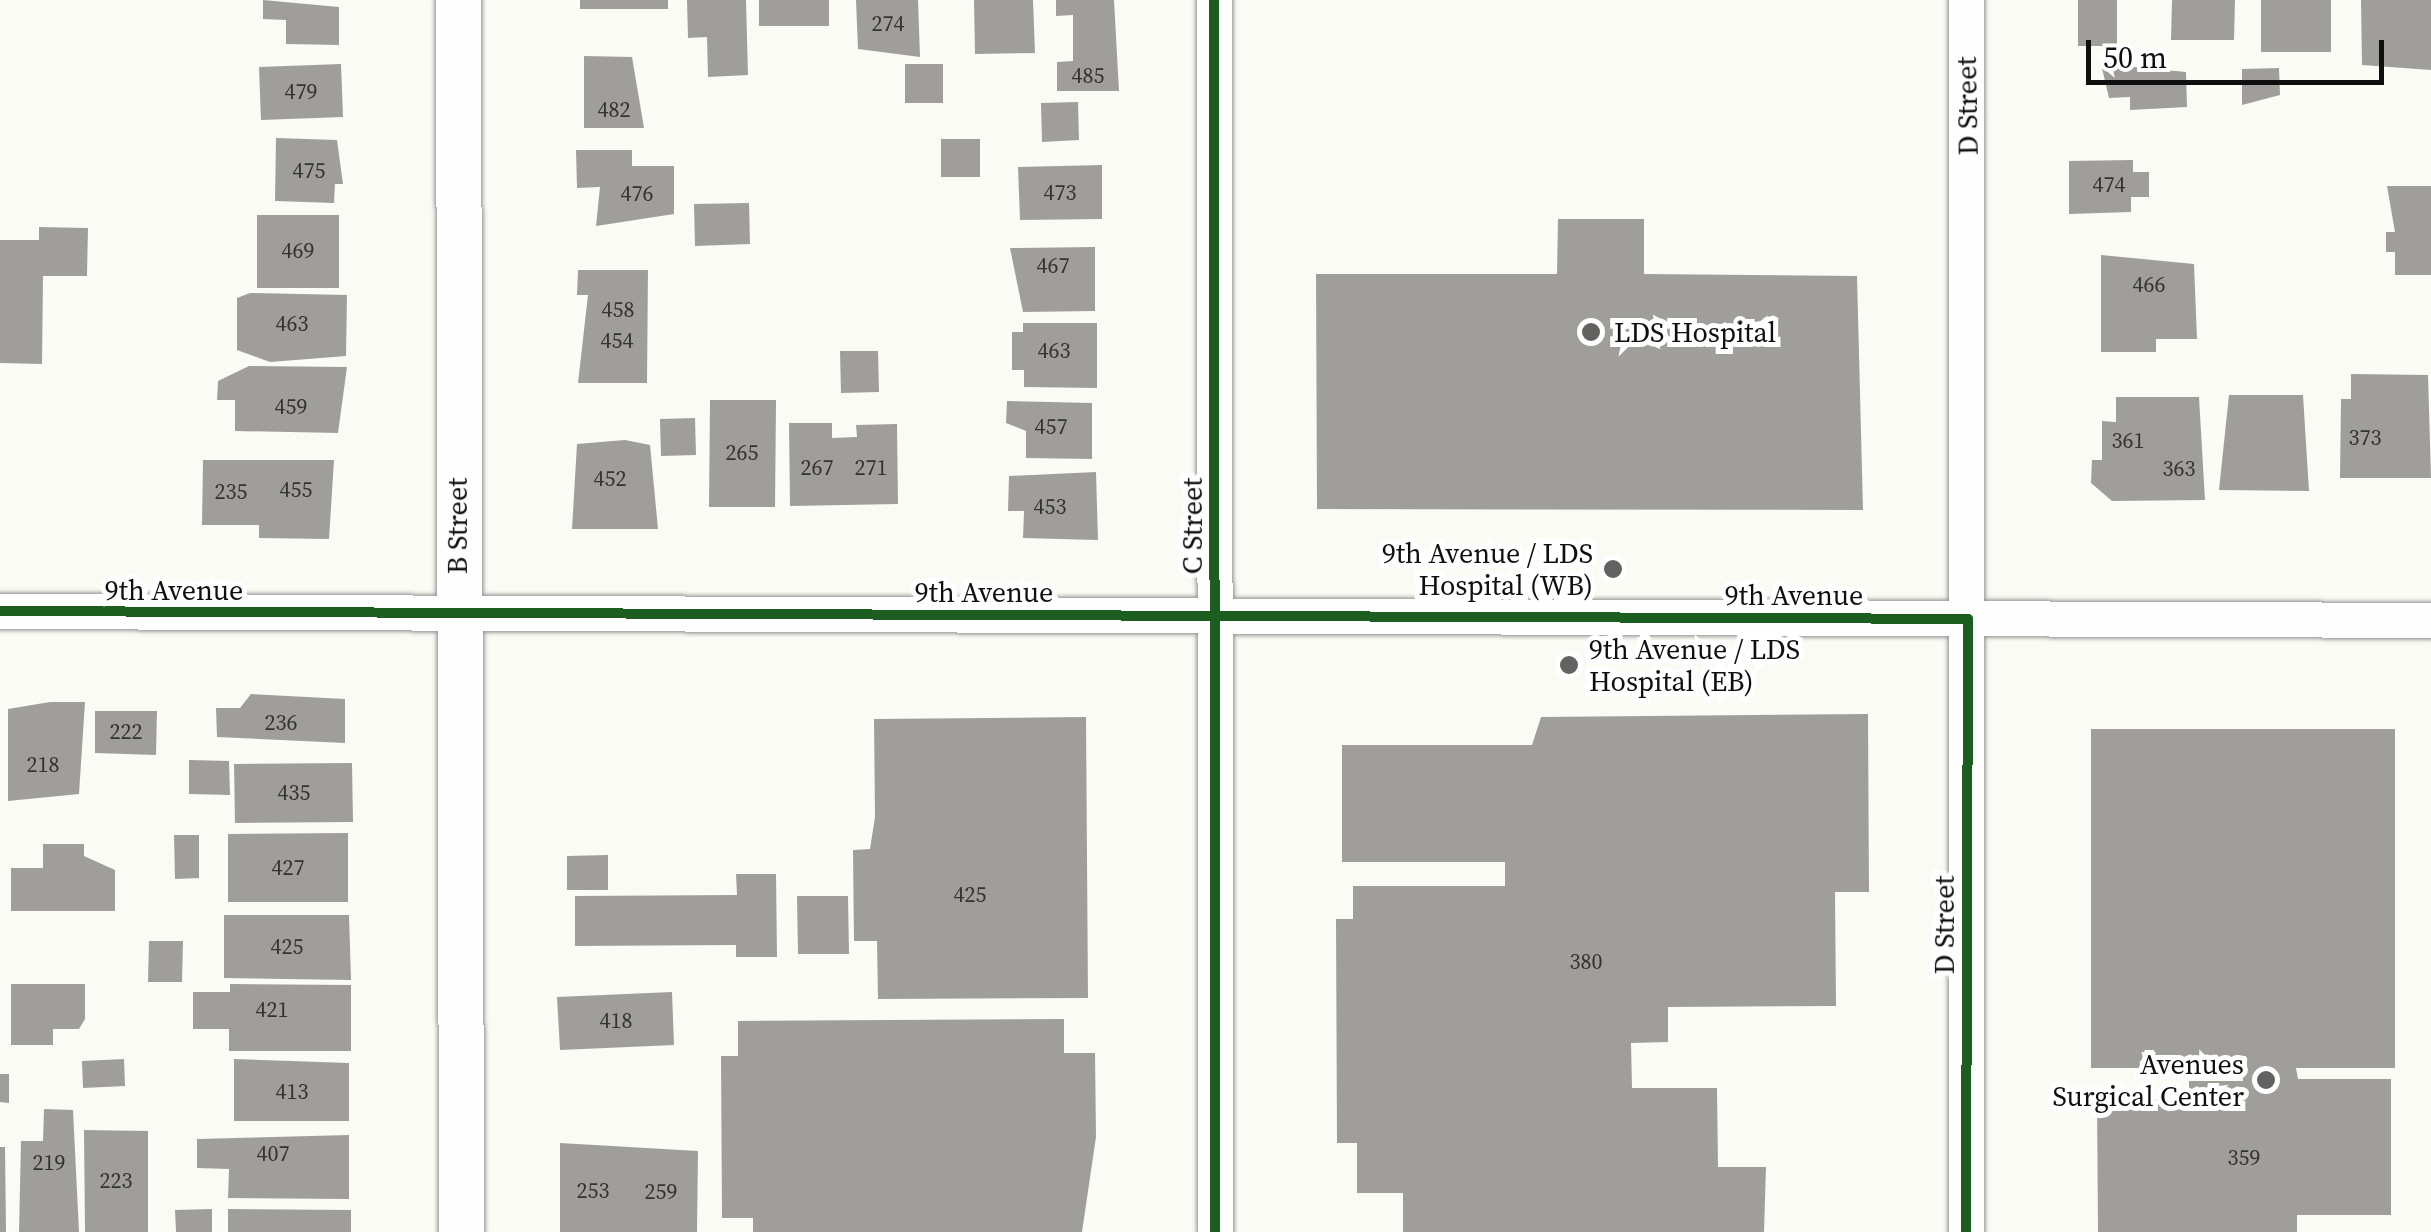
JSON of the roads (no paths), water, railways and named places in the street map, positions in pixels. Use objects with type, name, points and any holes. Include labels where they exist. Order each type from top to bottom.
[{"type":"street","name":"B Street","points":[[458,0],[461,1232]]},
{"type":"street","name":"C Street","points":[[1214,0],[1214,1232]]},
{"type":"street","name":"D Street","points":[[1966,0],[1966,1232]]},
{"type":"street","name":"9th Avenue","points":[[0,611],[2431,620]]},
{"type":"place","name":"LDS Hospital","points":[[1591,332]]},
{"type":"place","name":"9th Avenue / LDS Hospital (WB)","points":[[1613,569]]},
{"type":"place","name":"9th Avenue / LDS Hospital (EB)","points":[[1569,665]]},
{"type":"place","name":"Avenues Surgical Center","points":[[2266,1080]]}]
